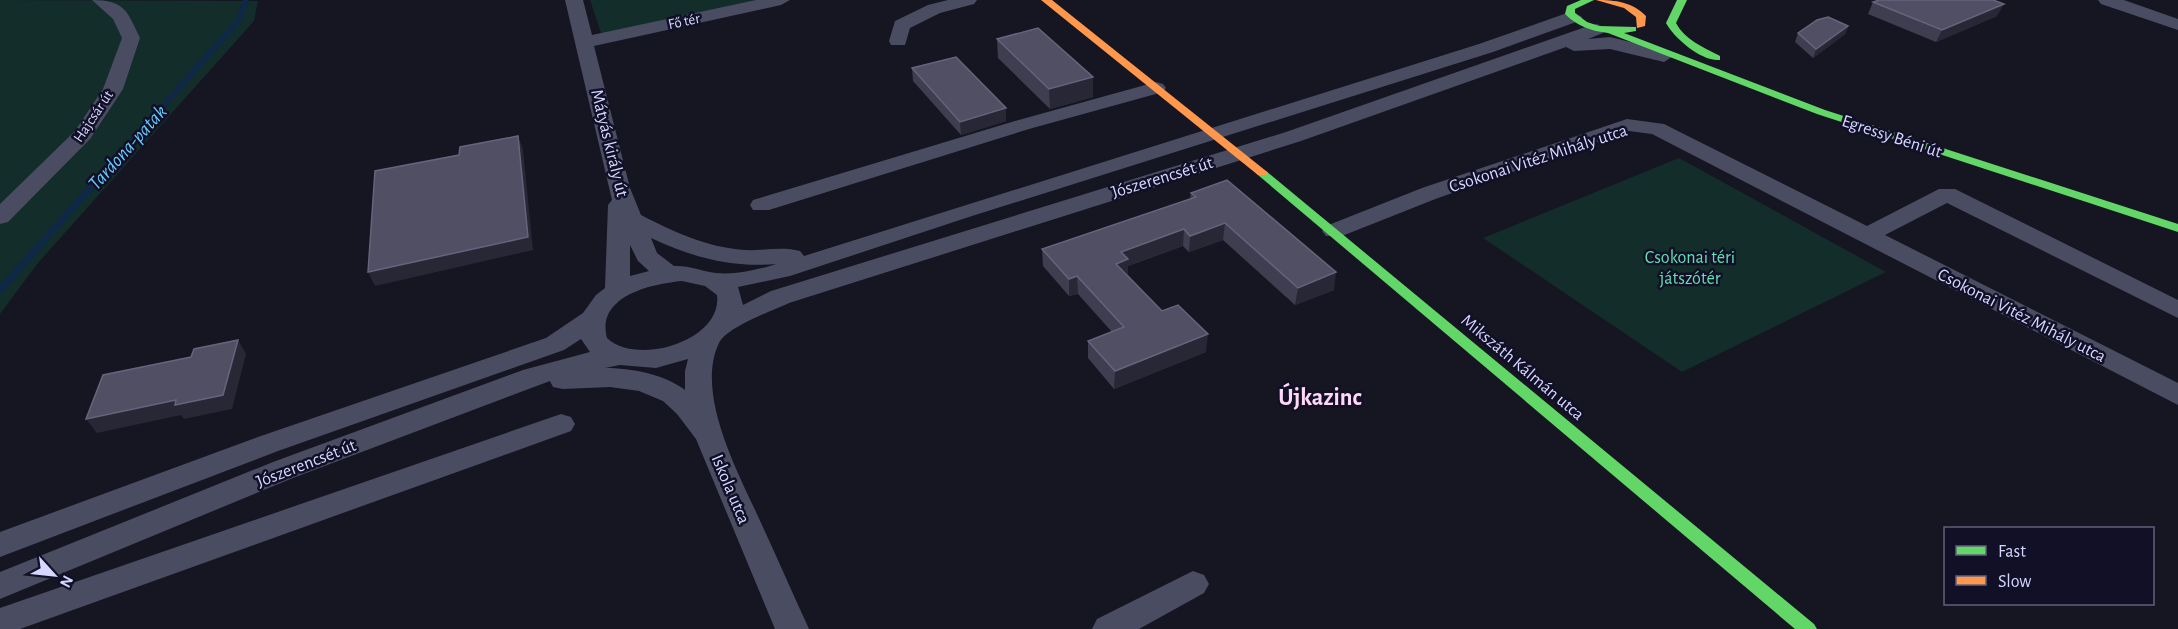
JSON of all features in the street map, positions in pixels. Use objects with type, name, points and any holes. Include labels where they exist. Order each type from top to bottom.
[{"type":"street","name":"Hajcsár út","points":[[0,218],[83,135],[112,89],[131,38],[121,16],[101,0]]},
{"type":"street","name":"Mátyás király út","points":[[574,0],[586,42],[619,188],[646,256],[668,274]]},
{"type":"street","name":"Fő tér","points":[[586,42],[781,0]]},
{"type":"street","points":[[898,41],[901,25],[934,9],[968,0]]},
{"type":"street","name":"Mikszáth Kálmán utca","points":[[1046,0],[1334,231],[1808,629]]},
{"type":"street","points":[[1604,30],[1623,31],[1640,26],[1640,7],[1608,0]]},
{"type":"street","points":[[1682,0],[1671,23],[1675,32],[1728,65]]},
{"type":"street","points":[[2107,0],[2178,26]]},
{"type":"street","name":"Egressy Béni út","points":[[1577,4],[1604,30],[1679,60],[1840,119],[2178,228]]},
{"type":"street","name":"Jószerencsét út","points":[[715,281],[761,276],[1486,48],[1577,4]]},
{"type":"street","name":"Egressy Béni út","points":[[1640,26],[1728,65],[1824,98]]},
{"type":"street","name":"Jószerencsét út","points":[[726,323],[751,308],[780,297],[1238,153],[1604,30]]},
{"type":"street","points":[[1538,52],[1583,43],[1610,43],[1679,60]]},
{"type":"street","points":[[761,205],[1022,125],[1156,88]]},
{"type":"street","name":"Csokonai Vitéz Mihály utca","points":[[1334,231],[1430,193],[1626,125],[1657,128],[2178,395]]},
{"type":"street","points":[[617,291],[619,188]]},
{"type":"street","points":[[1867,235],[1947,194],[2178,309]]},
{"type":"street","points":[[631,219],[689,248],[748,258],[804,254],[864,243]]},
{"type":"street","points":[[627,358],[677,355],[706,342],[726,323],[731,310],[731,300],[727,290],[715,281],[696,274],[668,274],[641,280],[617,291],[603,303],[593,319],[592,331],[596,341],[605,350],[627,358],[656,374],[684,403],[711,443]]},
{"type":"street","name":"Jószerencsét út","points":[[0,545],[289,436],[555,344],[593,319]]},
{"type":"street","name":"Iskola utca","points":[[706,342],[698,370],[699,390],[711,443],[792,629]]},
{"type":"street","name":"Jószerencsét út","points":[[0,586],[283,470],[544,374],[594,359],[627,358]]},
{"type":"street","points":[[441,413],[525,388],[565,379],[596,377],[650,385],[684,403]]},
{"type":"street","points":[[0,622],[561,424]]},
{"type":"street","points":[[1109,629],[1193,584]]},
{"type":"green space","points":[[0,0],[258,1],[254,21],[38,263],[0,314]]},
{"type":"green space","points":[[590,0],[781,0],[603,39]]},
{"type":"green space","name":"Csokonai téri játszótér","points":[[1679,158],[1886,272],[1682,372],[1483,238]]},
{"type":"building","points":[[1879,0],[1993,0],[2004,4],[1942,30],[1873,2]]},
{"type":"building","points":[[1828,17],[1848,26],[1816,49],[1798,33],[1817,20]]},
{"type":"building","points":[[1038,28],[1093,77],[1049,89],[997,39]]},
{"type":"building","points":[[956,57],[1006,108],[960,122],[912,68]]},
{"type":"building","points":[[518,136],[528,237],[368,272],[375,171],[459,155],[460,147]]},
{"type":"building","points":[[1227,180],[1336,272],[1298,288],[1225,223],[1190,236],[1184,229],[1121,252],[1128,259],[1116,264],[1162,311],[1178,305],[1208,334],[1115,371],[1088,341],[1124,327],[1077,276],[1069,279],[1042,249],[1196,197],[1191,193]]},
{"type":"building","points":[[238,340],[223,395],[175,405],[176,400],[86,419],[103,375],[191,357],[194,349]]},
{"type":"waterway","name":"Tardona-patak","points":[[109,167],[239,20],[246,0]]},
{"type":"waterway","name":"Tardona-patak","points":[[0,290],[110,166]]},
{"type":"traffic: fast","points":[[1589,0],[1570,8],[1570,14],[1584,24],[1599,29],[1633,29]]},
{"type":"traffic: fast","points":[[1682,0],[1671,23],[1679,35],[1690,44],[1716,58]]},
{"type":"traffic: fast","points":[[1611,31],[1821,112],[2178,228]]},
{"type":"traffic: fast","points":[[1262,173],[1808,629]]},
{"type":"traffic: slow","points":[[1046,0],[1262,173]]},
{"type":"traffic: slow","points":[[1601,0],[1627,6],[1641,16],[1640,26]]},
{"type":"district","name":"Újkazinc","points":[[1320,397]]}]
